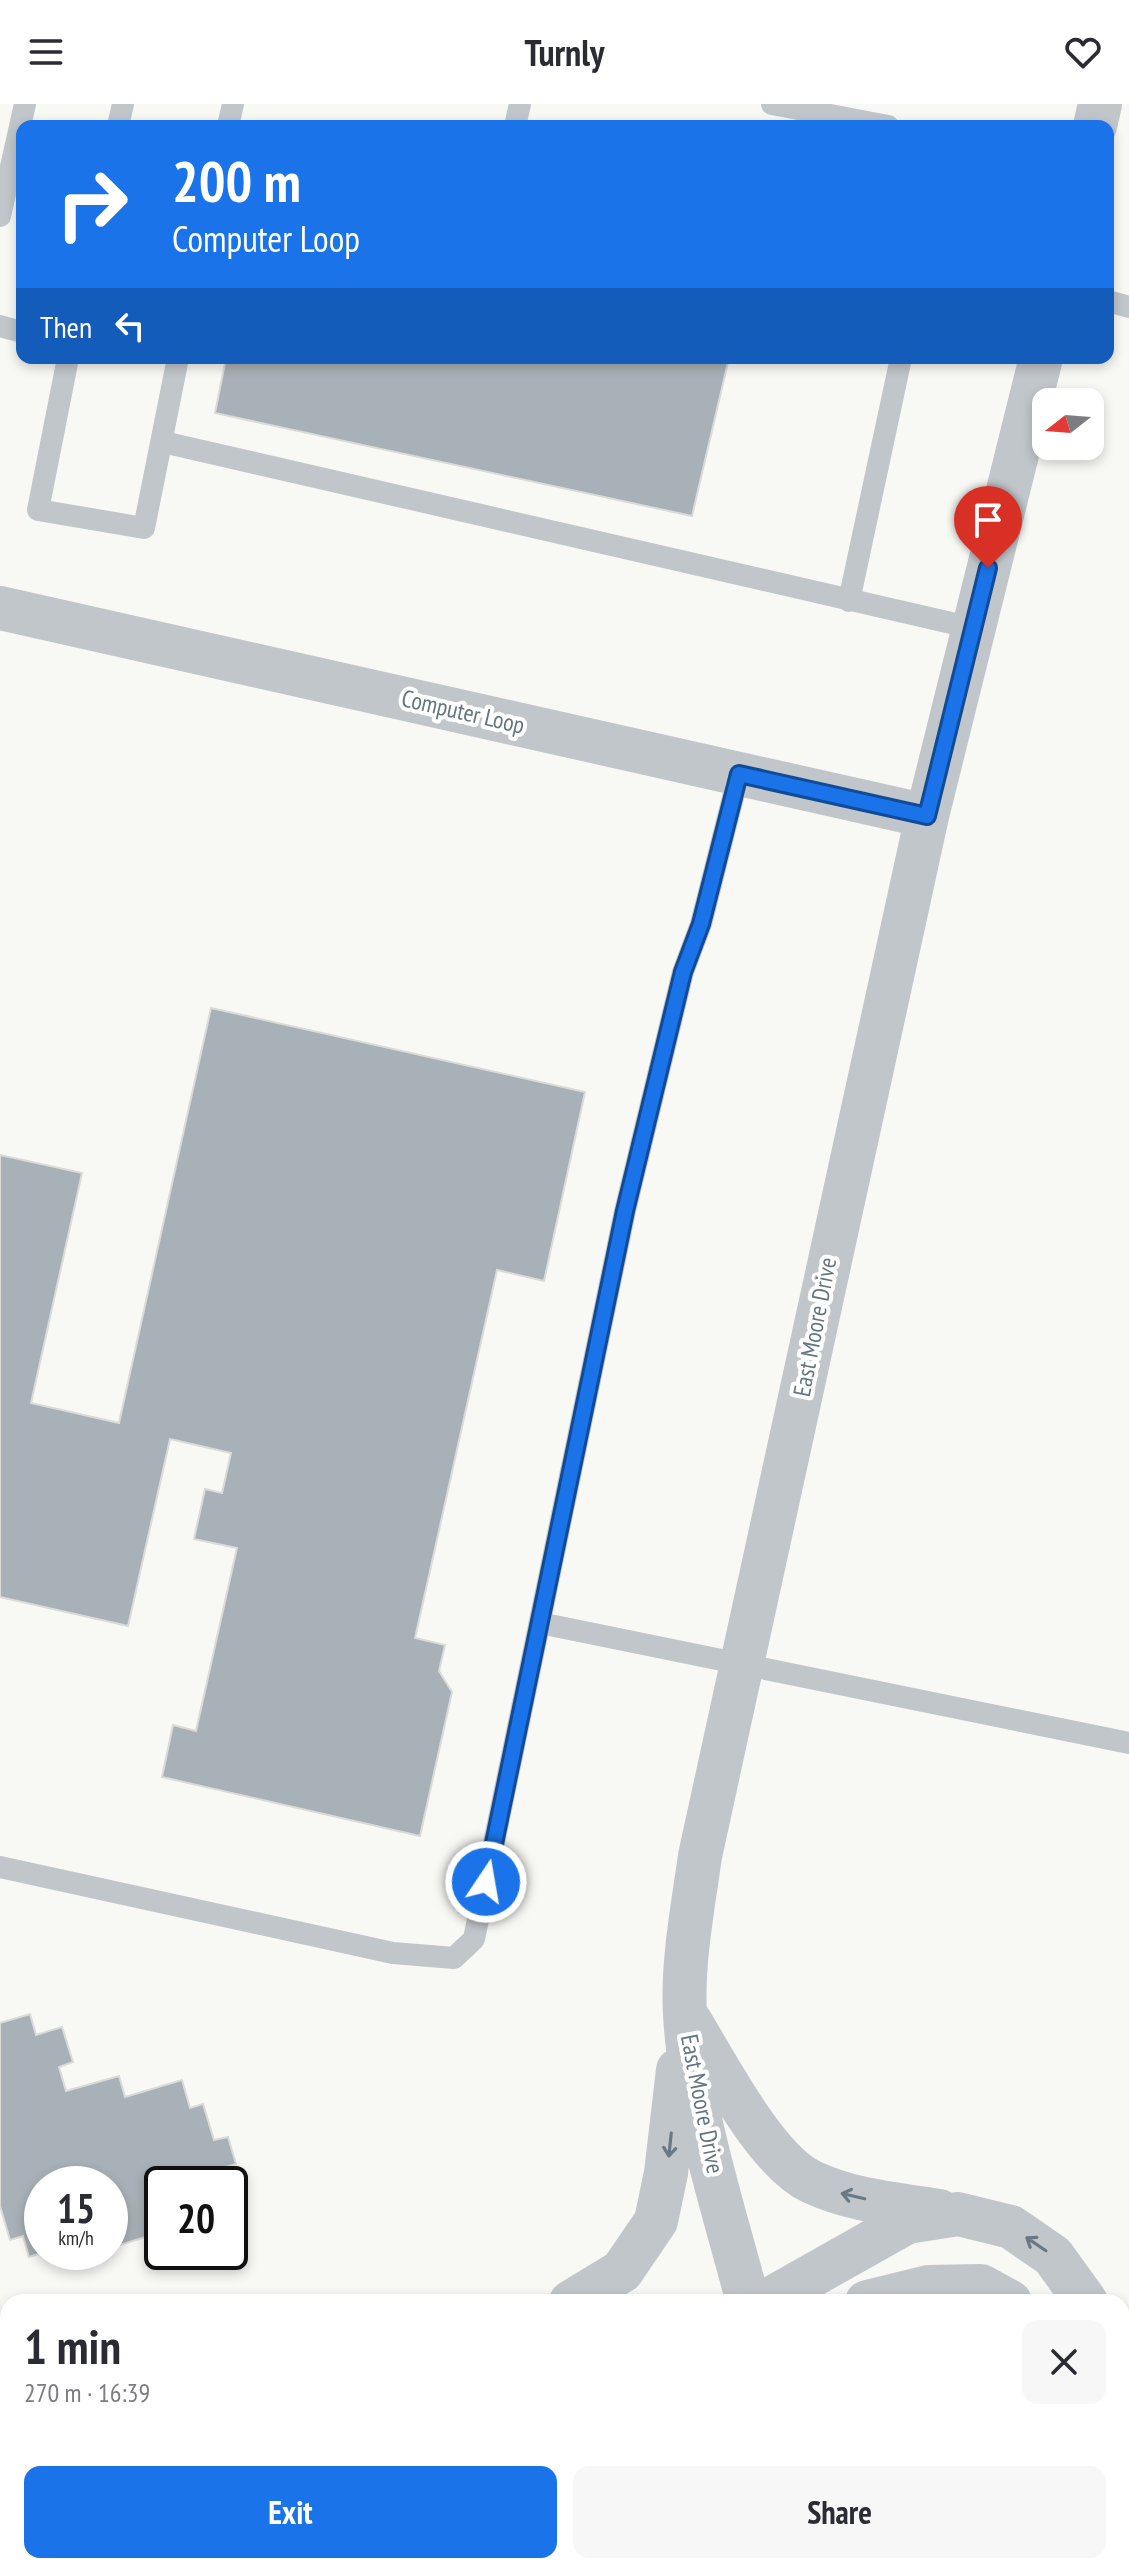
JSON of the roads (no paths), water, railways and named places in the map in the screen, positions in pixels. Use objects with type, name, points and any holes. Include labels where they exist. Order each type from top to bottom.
[{"type":"street","name":"East Moore Drive","points":[[768,2294],[692,2078],[684,2012],[700,1856],[797,1420],[826,1267],[927,816],[1039,364]]},
{"type":"street","name":"Computer Loop","points":[[0,608],[927,816]]},
{"type":"street","points":[[684,2012],[766,2144],[809,2181],[848,2196],[958,2214],[1011,2227],[1053,2256],[1080,2294]]},
{"type":"street","points":[[584,2294],[622,2271],[656,2221],[666,2173],[684,2012]]},
{"type":"street","points":[[782,2294],[907,2222],[958,2214]]},
{"type":"street","points":[[920,2294],[981,2286],[996,2294]]},
{"type":"lane","points":[[9,104],[16,123]]},
{"type":"lane","points":[[772,104],[856,120]]},
{"type":"lane","points":[[0,216],[16,144]]},
{"type":"lane","points":[[67,364],[38,510],[144,528],[177,364]]},
{"type":"lane","points":[[849,601],[900,364]]},
{"type":"lane","points":[[163,442],[973,628]]},
{"type":"lane","points":[[0,1867],[393,1953],[454,1958],[474,1939],[625,1211],[683,972],[701,924],[739,774]]},
{"type":"lane","points":[[540,1623],[1129,1743]]}]
